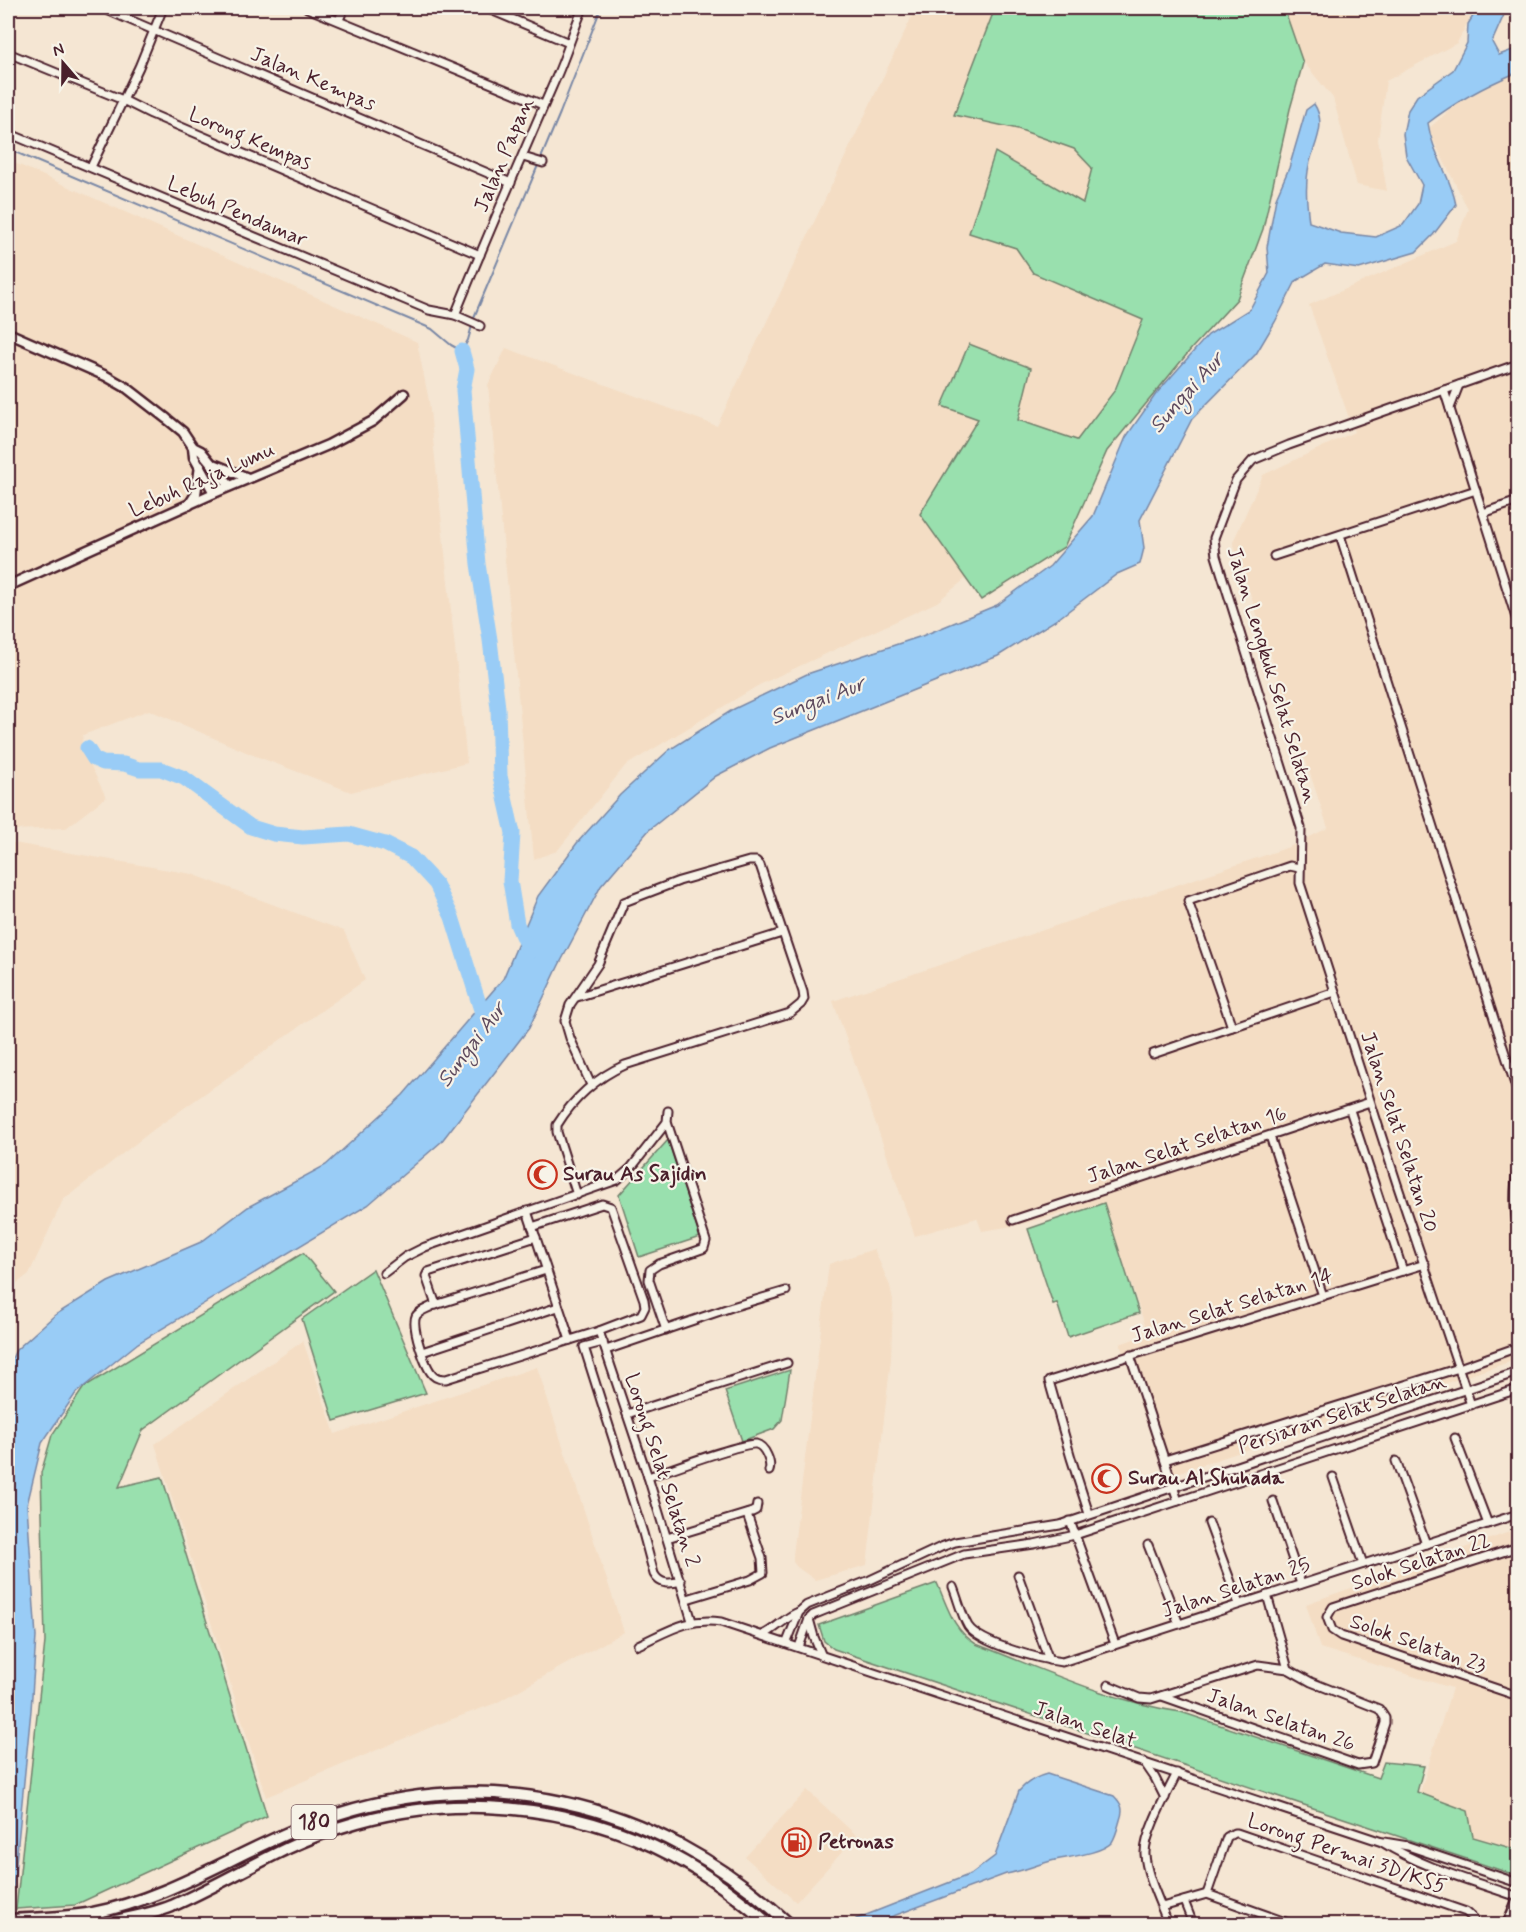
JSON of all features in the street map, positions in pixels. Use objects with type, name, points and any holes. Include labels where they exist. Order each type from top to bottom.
[{"type":"main road","name":"180","points":[[8,1920],[69,1917],[134,1902],[173,1888],[304,1826],[375,1803],[426,1795],[484,1792],[547,1798],[579,1804],[661,1834],[704,1858],[736,1880],[789,1924]]},
{"type":"main road","name":"180","points":[[102,1924],[170,1906],[300,1843],[340,1827],[371,1818],[434,1808],[485,1808],[544,1812],[615,1830],[674,1856],[719,1884],[769,1924]]},
{"type":"main road","points":[[1508,1924],[1518,1898]]},
{"type":"street","name":"Jalan Kempas","points":[[102,8],[511,183]]},
{"type":"street","points":[[91,167],[163,8]]},
{"type":"street","points":[[307,8],[543,105]]},
{"type":"street","points":[[339,20],[344,8]]},
{"type":"street","points":[[486,8],[568,43]]},
{"type":"street","name":"Jalan Papan","points":[[455,315],[511,183],[527,158],[543,105],[556,79],[583,8]]},
{"type":"street","name":"Lorong Kempas","points":[[8,53],[123,100],[480,255]]},
{"type":"street","name":"Lebuh Pendamar","points":[[8,133],[429,310],[455,315],[480,326]]},
{"type":"street","points":[[527,158],[543,163]]},
{"type":"street","points":[[8,333],[106,376],[127,388],[176,425],[193,447],[201,451],[230,486]]},
{"type":"street","name":"Jalan Lengkuk Selat Selatan","points":[[1299,868],[1301,828],[1216,556],[1214,538],[1236,480],[1253,460],[1289,445],[1518,364]]},
{"type":"street","points":[[1449,407],[1459,385]]},
{"type":"street","points":[[1444,390],[1518,624]]},
{"type":"street","name":"Lebuh Raja Lumu","points":[[8,586],[214,493],[328,445],[363,427],[404,394]]},
{"type":"street","points":[[1432,395],[1449,407]]},
{"type":"street","points":[[193,447],[194,457],[214,493]]},
{"type":"street","points":[[212,463],[249,478]]},
{"type":"street","points":[[189,506],[196,494],[200,466]]},
{"type":"street","points":[[1274,556],[1476,490]]},
{"type":"street","points":[[1483,513],[1518,501]]},
{"type":"street","points":[[1340,535],[1518,1094]]},
{"type":"street","points":[[577,1195],[557,1128],[558,1122],[591,1085],[625,1065],[790,1013],[804,999],[760,865],[756,861],[679,881],[624,902],[598,963],[570,1005],[566,1021],[570,1038],[591,1085]]},
{"type":"street","points":[[1232,1027],[1188,901],[1290,866],[1299,868]]},
{"type":"street","name":"Jalan Selat Selatan 20","points":[[1299,868],[1300,883],[1370,1102],[1471,1406]]},
{"type":"street","points":[[577,997],[782,933]]},
{"type":"street","points":[[1153,1054],[1335,992]]},
{"type":"street","name":"Jalan Selat Selatan 16","points":[[1013,1220],[1370,1102]]},
{"type":"street","points":[[1350,1110],[1403,1270]]},
{"type":"street","points":[[666,1330],[649,1280],[650,1270],[659,1264],[702,1250],[706,1245],[667,1122],[668,1111]]},
{"type":"street","points":[[384,1273],[405,1257],[424,1247],[617,1180],[625,1175],[667,1122]]},
{"type":"street","points":[[1270,1136],[1323,1296]]},
{"type":"street","points":[[1518,1166],[1514,1191],[1518,1229]]},
{"type":"street","points":[[532,1227],[602,1204],[611,1207],[644,1300],[645,1307],[641,1316],[446,1379],[432,1375],[422,1352],[414,1322],[419,1313],[436,1305],[546,1270]]},
{"type":"street","points":[[527,1211],[570,1340]]},
{"type":"street","points":[[436,1305],[426,1276],[428,1272],[536,1237]]},
{"type":"street","name":"Jalan Selat Selatan 14","points":[[1089,1514],[1049,1381],[1425,1264]]},
{"type":"street","points":[[606,1350],[786,1291]]},
{"type":"street","points":[[422,1352],[558,1307]]},
{"type":"street","name":"Lorong Selat Selatan 2","points":[[599,1331],[648,1477],[692,1621]]},
{"type":"street","points":[[603,1342],[584,1347],[654,1574],[657,1579],[667,1584],[681,1581]]},
{"type":"street","points":[[1165,1460],[1459,1368],[1518,1347]]},
{"type":"street","points":[[1130,1355],[1178,1501]]},
{"type":"street","points":[[627,1414],[787,1363]]},
{"type":"street","name":"Persiaran Selat Selatan","points":[[763,1635],[778,1627],[792,1614],[799,1612],[813,1601],[870,1580],[941,1547],[967,1539],[1060,1525],[1518,1372]]},
{"type":"street","name":"Persiaran Selat Selatan","points":[[809,1618],[818,1612],[964,1554],[1034,1544],[1075,1535],[1518,1389]]},
{"type":"street","points":[[1455,1438],[1488,1524]]},
{"type":"street","points":[[648,1477],[756,1444],[762,1448],[770,1462],[769,1471]]},
{"type":"street","points":[[1396,1461],[1426,1544]]},
{"type":"street","points":[[1333,1477],[1363,1564]]},
{"type":"street","points":[[1273,1501],[1301,1584]]},
{"type":"street","points":[[667,1538],[747,1514],[756,1510],[757,1504]]},
{"type":"street","points":[[687,1599],[750,1580],[763,1572],[762,1558],[747,1514]]},
{"type":"street","name":"Jalan Selatan 25","points":[[953,1587],[968,1626],[976,1634],[1009,1649],[1062,1662],[1518,1514]]},
{"type":"street","points":[[1070,1521],[1115,1644]]},
{"type":"street","points":[[1209,1523],[1239,1604]]},
{"type":"street","points":[[1148,1545],[1179,1624]]},
{"type":"street","name":"Solok Selatan 22","points":[[1333,1607],[1518,1547]]},
{"type":"street","points":[[1018,1575],[1049,1660]]},
{"type":"street","points":[[1108,1685],[1140,1698],[1162,1696],[1258,1665],[1288,1669],[1267,1595]]},
{"type":"street","name":"Solok Selatan 23","points":[[1333,1607],[1327,1617],[1332,1630],[1341,1636],[1518,1696]]},
{"type":"street","points":[[787,1642],[799,1612]]},
{"type":"street","points":[[799,1647],[809,1618]]},
{"type":"street","points":[[809,1618],[821,1654]]},
{"type":"street","name":"Jalan Selat","points":[[638,1645],[692,1621],[706,1619],[721,1622],[787,1642],[1382,1842],[1405,1855],[1518,1898]]},
{"type":"street","name":"Jalan Selatan 26","points":[[1162,1696],[1358,1765],[1372,1763],[1385,1723],[1385,1718],[1379,1709],[1311,1682],[1288,1669]]},
{"type":"street","points":[[1144,1762],[1165,1798]]},
{"type":"street","points":[[1168,1924],[1146,1866],[1145,1853],[1153,1827],[1177,1773]]},
{"type":"street","name":"Lorong Permai 3D/KS5","points":[[1207,1894],[1227,1837],[1237,1833],[1466,1912],[1473,1918],[1475,1924]]},
{"type":"street","points":[[1382,1842],[1407,1846],[1518,1883]]},
{"type":"street","points":[[1162,1907],[1207,1894],[1291,1924]]},
{"type":"street","points":[[1184,1901],[1193,1924]]},
{"type":"shaded area","points":[[916,8],[1475,8],[1457,43],[1386,81],[1378,140],[1387,191],[1357,185],[1333,98],[1267,17],[1154,316],[1042,516],[937,602],[759,685],[625,766],[557,851],[534,859],[488,385],[506,348],[717,426]]},
{"type":"shaded area","points":[[1518,71],[1518,1359],[1165,1477],[1120,1344],[1148,1334],[1104,1203],[1013,1226],[982,1231],[977,1218],[915,1236],[833,1001],[1289,847],[1328,828],[1233,542],[1263,475],[1354,432],[1309,305],[1456,241],[1468,209],[1428,129],[1475,88]]},
{"type":"shaded area","points":[[8,160],[417,342],[429,401],[467,763],[351,792],[253,755],[149,710],[83,735],[81,746],[106,797],[66,828],[13,830],[8,839]]},
{"type":"shaded area","points":[[8,842],[192,874],[344,931],[365,980],[153,1130],[63,1200],[29,1274],[8,1290]]},
{"type":"shaded area","points":[[874,1249],[890,1286],[893,1300],[891,1359],[867,1565],[815,1580],[797,1567],[793,1562],[793,1555],[829,1264]]},
{"type":"shaded area","points":[[303,1341],[335,1434],[537,1367],[624,1632],[496,1703],[436,1725],[266,1797],[155,1444]]},
{"type":"shaded area","points":[[1518,1529],[1518,1876],[1406,1839],[1452,1688],[1320,1648],[1306,1604]]},
{"type":"shaded area","points":[[807,1790],[857,1836],[796,1902],[745,1857]]},
{"type":"green space","points":[[995,8],[1185,8],[1185,12],[1239,8],[1284,8],[1303,63],[1290,109],[1263,229],[1237,299],[1192,348],[1107,451],[1064,547],[981,600],[920,514],[978,419],[942,406],[969,344],[1031,368],[1018,420],[1077,440],[1115,390],[1143,320],[1033,273],[1016,248],[969,233],[995,152],[1083,203],[1092,168],[1074,149],[1018,129],[954,115]]},
{"type":"green space","points":[[668,1140],[700,1237],[639,1257],[619,1195]]},
{"type":"green space","points":[[1104,1203],[1139,1313],[1068,1337],[1057,1303],[1053,1304],[1028,1229]]},
{"type":"green space","points":[[303,1253],[334,1291],[143,1430],[119,1487],[162,1477],[267,1816],[75,1905],[16,1909],[45,1642],[41,1473],[52,1435],[84,1387]]},
{"type":"green space","points":[[373,1269],[426,1393],[334,1421],[302,1319]]},
{"type":"green space","points":[[790,1370],[782,1420],[774,1429],[742,1441],[725,1391]]},
{"type":"green space","points":[[937,1583],[956,1625],[976,1644],[1077,1684],[1129,1701],[1181,1712],[1378,1778],[1384,1762],[1424,1766],[1417,1792],[1468,1811],[1473,1837],[1518,1850],[1518,1876],[834,1649],[824,1641],[819,1625]]},
{"type":"water","name":"Sungai Aur","points":[[1478,8],[1507,8],[1492,42],[1499,55],[1518,48],[1518,72],[1472,94],[1428,123],[1433,144],[1454,194],[1456,205],[1433,235],[1416,252],[1359,269],[1325,264],[1296,281],[1256,354],[1192,419],[1140,520],[1144,548],[1140,564],[1117,574],[1059,618],[998,656],[770,748],[716,776],[649,830],[601,886],[529,1028],[441,1142],[368,1205],[138,1343],[76,1393],[42,1443],[27,1505],[36,1637],[31,1710],[10,1924],[8,1924],[8,1367],[16,1350],[55,1315],[108,1282],[201,1242],[248,1207],[326,1165],[403,1095],[503,979],[538,896],[577,843],[620,795],[669,750],[734,709],[807,674],[922,636],[997,605],[1050,566],[1093,516],[1126,437],[1156,394],[1208,335],[1250,309],[1269,273],[1267,247],[1276,198],[1289,168],[1306,110],[1314,104],[1320,121],[1318,138],[1307,178],[1309,222],[1341,233],[1376,237],[1403,225],[1418,204],[1422,185],[1406,156],[1403,134],[1408,110],[1417,96],[1453,70],[1467,43],[1468,24]]},
{"type":"water","points":[[1047,1774],[1114,1796],[1120,1804],[1122,1813],[1117,1831],[1108,1846],[1094,1852],[1006,1874],[872,1924],[857,1924],[856,1919],[971,1874],[995,1856],[1019,1791],[1032,1780]]},
{"type":"waterway","points":[[8,149],[432,329],[462,351],[601,8]]},
{"type":"waterway","points":[[462,351],[467,369],[463,390],[478,564],[498,708],[500,776],[513,833],[510,881],[517,924],[529,952]]},
{"type":"waterway","name":"Sungai Aur","points":[[87,748],[94,759],[103,763],[124,764],[139,769],[161,769],[184,778],[251,827],[274,834],[303,837],[349,834],[385,844],[411,857],[436,884],[452,917],[486,1026]]},
{"type":"place","name":"Surau As Sajidin","points":[[542,1174]]},
{"type":"place","name":"Surau Al Shuhada","points":[[1107,1478]]},
{"type":"place","name":"Petronas","points":[[797,1842]]}]
